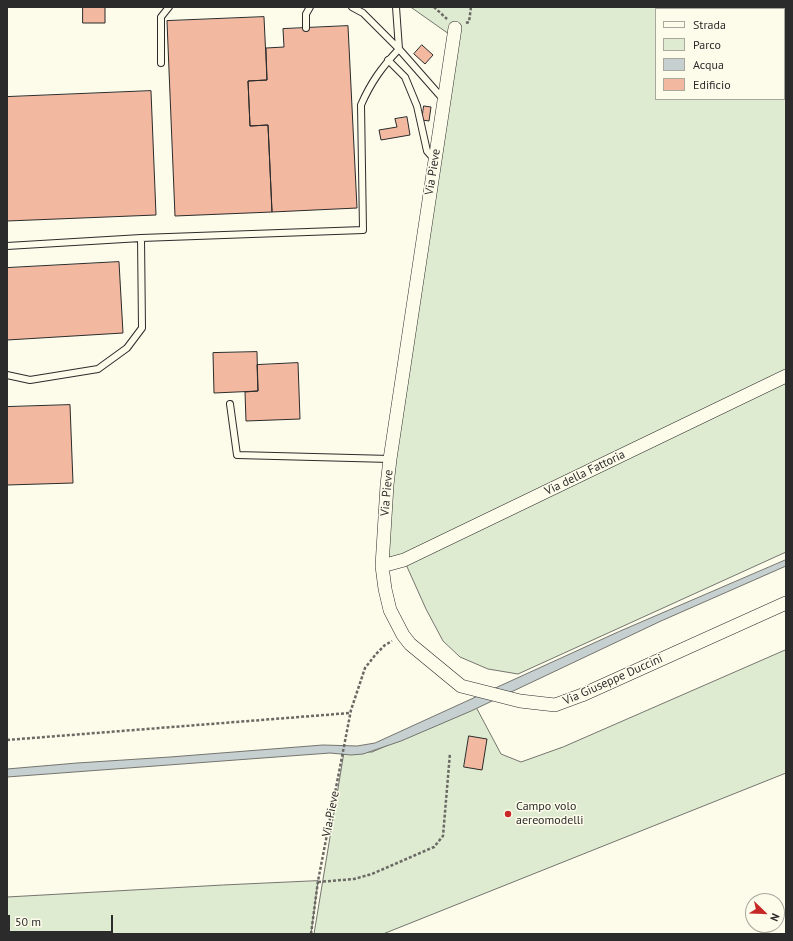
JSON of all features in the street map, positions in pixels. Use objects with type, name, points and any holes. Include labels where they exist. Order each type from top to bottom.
[{"type":"street","name":"Via Pieve","points":[[403,635],[390,610],[382,566],[387,485],[455,28]]},
{"type":"street","name":"Via della Fattoria","points":[[382,566],[404,560],[786,376]]},
{"type":"street","name":"Via Giuseppe Duccini","points":[[403,635],[410,644],[461,686],[520,701],[555,705],[582,695],[786,603]]},
{"type":"lane","points":[[161,62],[161,17],[169,7]]},
{"type":"lane","points":[[306,28],[306,14],[310,7]]},
{"type":"lane","points":[[352,7],[363,13],[399,49],[444,101]]},
{"type":"lane","points":[[7,246],[141,238],[363,230],[361,105],[367,91],[382,66],[399,49],[396,7]]},
{"type":"lane","points":[[388,60],[405,76],[417,106],[427,151],[435,160]]},
{"type":"lane","points":[[7,375],[30,380],[98,369],[127,348],[142,328],[141,238]]},
{"type":"lane","points":[[230,404],[237,455],[390,459]]},
{"type":"path","points":[[469,22],[471,7]]},
{"type":"path","name":"Via Pieve","points":[[311,934],[318,882],[350,713],[364,668],[385,645],[403,635]]},
{"type":"path","points":[[7,740],[350,713]]},
{"type":"path","points":[[318,882],[354,879],[372,874],[434,847],[443,836],[450,753]]},
{"type":"green space","points":[[411,7],[786,7],[786,552],[518,674],[488,669],[460,657],[443,641],[426,609],[404,560],[382,566],[387,485],[454,38]]},
{"type":"green space","name":"Campo volo aereomodelli","points":[[786,650],[786,773],[383,934],[314,934],[344,752],[372,752],[476,707],[501,754],[521,762],[563,747]]},
{"type":"green space","points":[[318,881],[311,934],[7,934],[7,897]]},
{"type":"water","points":[[786,560],[786,566],[661,621],[471,711],[401,741],[363,754],[351,755],[330,753],[7,777],[7,769],[323,745],[357,746],[375,743],[618,632]]},
{"type":"building","points":[[83,7],[105,7],[105,23],[83,23]]},
{"type":"building","points":[[264,17],[267,80],[248,81],[250,126],[268,125],[272,212],[175,216],[167,21]]},
{"type":"building","points":[[348,26],[357,208],[272,212],[268,125],[250,126],[248,81],[267,80],[266,48],[284,47],[283,29]]},
{"type":"building","points":[[422,45],[433,55],[425,64],[414,54]]},
{"type":"building","points":[[151,91],[156,215],[7,221],[7,97]]},
{"type":"building","points":[[424,106],[431,107],[429,121],[422,120]]},
{"type":"building","points":[[407,117],[410,135],[381,140],[379,130],[397,127],[395,119]]},
{"type":"building","points":[[119,262],[123,333],[7,340],[7,268]]},
{"type":"building","points":[[257,352],[258,391],[214,393],[213,353]]},
{"type":"building","points":[[298,363],[300,419],[246,421],[245,392],[258,391],[257,365]]},
{"type":"building","points":[[70,405],[73,483],[7,485],[7,407]]},
{"type":"building","points":[[469,736],[487,739],[482,770],[464,767]]},
{"type":"place","name":"Campo volo aereomodelli","points":[[508,814]]}]
